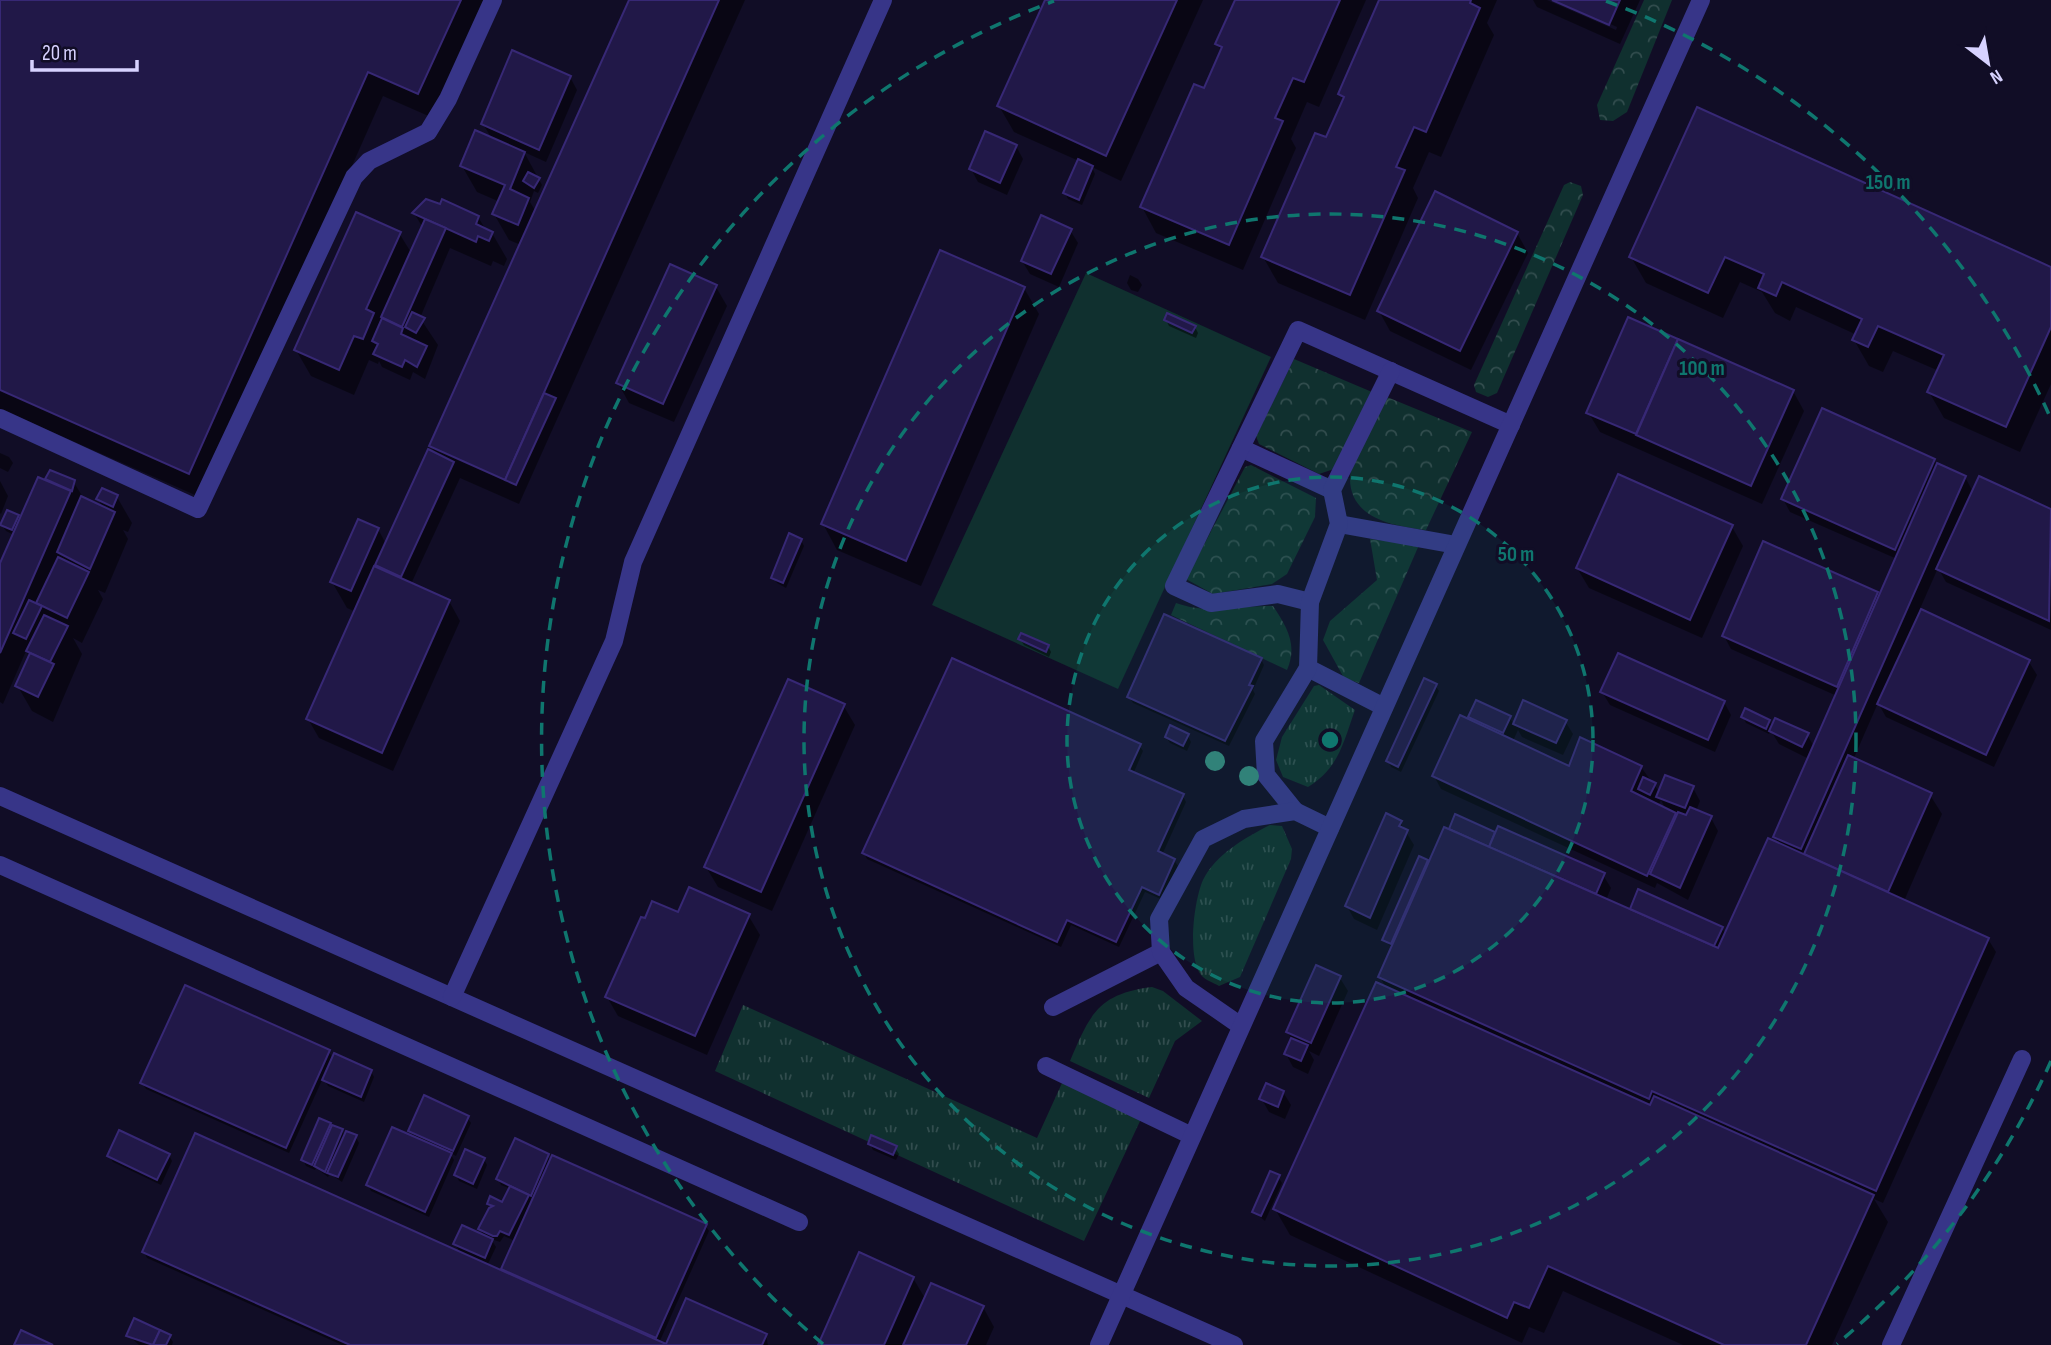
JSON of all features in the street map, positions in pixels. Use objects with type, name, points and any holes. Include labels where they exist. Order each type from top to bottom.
[{"type":"street","points":[[0,418],[198,509],[354,177],[369,161],[428,132],[448,99],[493,0]]},
{"type":"street","points":[[452,997],[614,641],[633,562],[883,0]]},
{"type":"street","points":[[1099,1345],[1701,0]]},
{"type":"street","points":[[1310,601],[1278,594],[1211,603],[1174,586],[1298,330],[1511,425]]},
{"type":"street","points":[[1330,828],[1295,811],[1266,775],[1264,741],[1308,668],[1310,601],[1339,524],[1332,491],[1391,371]]},
{"type":"street","points":[[1241,447],[1332,491]]},
{"type":"street","points":[[1339,524],[1456,545]]},
{"type":"street","points":[[1308,668],[1384,707]]},
{"type":"street","points":[[0,796],[1234,1345]]},
{"type":"street","points":[[1241,1026],[1186,988],[1161,952],[1158,919],[1203,839],[1244,819],[1295,811]]},
{"type":"street","points":[[0,865],[800,1222]]},
{"type":"street","points":[[1053,1007],[1161,952]]},
{"type":"street","points":[[1891,1345],[2022,1059]]},
{"type":"street","points":[[1046,1066],[1192,1136]]},
{"type":"green space","points":[[1644,0],[1672,0],[1627,112],[1613,121],[1600,120],[1597,105]]},
{"type":"green space","points":[[1570,182],[1581,186],[1583,195],[1497,393],[1488,397],[1476,392],[1474,385],[1564,185]]},
{"type":"green space","points":[[1086,273],[1271,357],[1118,689],[932,605]]},
{"type":"green space","points":[[1294,359],[1372,392],[1334,469],[1319,474],[1259,444],[1256,436]]},
{"type":"green space","points":[[1387,397],[1472,432],[1426,530],[1400,526],[1376,518],[1357,502],[1352,491],[1351,470]]},
{"type":"green space","points":[[1251,465],[1316,498],[1315,517],[1287,574],[1272,584],[1213,594],[1186,579],[1245,467]]},
{"type":"green space","points":[[1370,539],[1419,545],[1359,683],[1344,678],[1323,640],[1330,621],[1377,580]]},
{"type":"green space","points":[[1176,603],[1212,609],[1273,606],[1291,644],[1287,670],[1171,615]]},
{"type":"green space","points":[[1319,685],[1355,710],[1339,754],[1327,772],[1308,787],[1283,777],[1276,760],[1282,737],[1314,686]]},
{"type":"green space","points":[[1270,825],[1282,826],[1292,849],[1291,859],[1240,977],[1219,986],[1201,975],[1194,955],[1193,928],[1200,889],[1208,871],[1223,855],[1241,841]]},
{"type":"green space","points":[[1152,987],[1163,991],[1202,1021],[1175,1041],[1149,1098],[1070,1061],[1090,1019],[1098,1009],[1119,995]]},
{"type":"green space","points":[[743,1005],[1037,1138],[1062,1083],[1141,1119],[1084,1241],[715,1071]]},
{"type":"building","points":[[0,0],[461,0],[418,94],[368,72],[189,474],[0,390]]},
{"type":"building","points":[[629,0],[719,0],[505,480],[429,446]]},
{"type":"building","points":[[1045,0],[1177,0],[1106,156],[997,106]]},
{"type":"building","points":[[1235,0],[1340,0],[1304,82],[1293,78],[1275,118],[1283,121],[1229,245],[1140,207],[1194,84],[1204,88],[1222,47],[1215,44]]},
{"type":"building","points":[[1379,0],[1471,0],[1470,3],[1480,8],[1426,132],[1414,127],[1396,167],[1405,170],[1350,295],[1261,257],[1315,133],[1326,137],[1344,97],[1338,94]]},
{"type":"building","points":[[1552,0],[1620,0],[1609,25]]},
{"type":"building","points":[[512,50],[571,76],[539,150],[481,124]]},
{"type":"building","points":[[1697,107],[2051,267],[2051,327],[2006,427],[1927,392],[1944,355],[1878,326],[1868,347],[1852,340],[1862,319],[1782,282],[1776,296],[1758,288],[1764,274],[1725,257],[1708,293],[1629,257]]},
{"type":"building","points":[[475,130],[525,152],[510,189],[529,198],[518,225],[492,214],[505,185],[460,166]]},
{"type":"building","points":[[985,131],[1017,145],[1000,183],[969,169]]},
{"type":"building","points":[[1078,159],[1093,166],[1079,200],[1063,193]]},
{"type":"building","points":[[528,172],[540,178],[534,188],[523,181]]},
{"type":"building","points":[[1435,191],[1518,232],[1460,351],[1377,311]]},
{"type":"building","points":[[426,199],[440,204],[442,199],[479,216],[476,224],[493,232],[489,241],[478,236],[476,242],[412,213]]},
{"type":"building","points":[[356,212],[401,232],[366,309],[374,313],[363,339],[354,336],[339,370],[294,350]]},
{"type":"building","points":[[1041,215],[1072,229],[1051,274],[1021,261]]},
{"type":"building","points":[[425,219],[446,228],[402,327],[381,317]]},
{"type":"building","points":[[940,250],[1025,287],[906,561],[821,524]]},
{"type":"building","points":[[670,264],[717,285],[663,404],[616,383]]},
{"type":"building","points":[[412,312],[425,318],[416,333],[405,327]]},
{"type":"building","points":[[1167,313],[1196,326],[1192,333],[1164,320]]},
{"type":"building","points":[[1628,317],[1678,339],[1636,434],[1586,413]]},
{"type":"building","points":[[382,318],[403,328],[401,334],[427,346],[417,367],[405,360],[402,367],[373,354],[378,344],[372,341]]},
{"type":"building","points":[[1678,339],[1794,390],[1751,486],[1636,435]]},
{"type":"building","points":[[544,393],[556,398],[516,485],[505,480]]},
{"type":"building","points":[[1822,408],[1935,459],[1895,550],[1781,499]]},
{"type":"building","points":[[428,449],[454,462],[401,577],[375,565]]},
{"type":"building","points":[[1937,463],[1966,476],[1801,849],[1773,837]]},
{"type":"building","points":[[50,470],[75,480],[72,491],[45,479]]},
{"type":"building","points":[[1618,474],[1733,525],[1690,620],[1576,568]]},
{"type":"building","points":[[1979,476],[2051,509],[2049,621],[1936,569]]},
{"type":"building","points":[[38,477],[71,491],[0,653],[0,563]]},
{"type":"building","points":[[102,488],[118,495],[113,507],[96,499]]},
{"type":"building","points":[[81,496],[115,512],[90,569],[57,552]]},
{"type":"building","points":[[7,510],[19,515],[12,530],[0,525]]},
{"type":"building","points":[[358,519],[379,528],[351,591],[330,582]]},
{"type":"building","points":[[789,533],[802,539],[783,583],[771,578]]},
{"type":"building","points":[[1763,541],[1878,592],[1837,687],[1722,636]]},
{"type":"building","points":[[58,557],[89,572],[67,618],[36,603]]},
{"type":"building","points":[[374,566],[450,600],[382,753],[306,719]]},
{"type":"building","points":[[29,600],[42,606],[26,639],[13,633]]},
{"type":"building","points":[[1921,609],[2030,660],[1986,755],[1877,704]]},
{"type":"building","points":[[1164,614],[1262,658],[1249,685],[1253,686],[1225,741],[1127,697]]},
{"type":"building","points":[[44,615],[68,626],[50,662],[26,651]]},
{"type":"building","points":[[1021,633],[1049,645],[1046,652],[1018,639]]},
{"type":"building","points":[[30,653],[54,664],[38,697],[15,686]]},
{"type":"building","points":[[1618,653],[1725,701],[1708,740],[1600,692]]},
{"type":"building","points":[[952,658],[1141,744],[1129,770],[1184,794],[1158,851],[1175,859],[1159,895],[1142,887],[1116,942],[1067,920],[1057,942],[862,853]]},
{"type":"building","points":[[1424,678],[1437,684],[1398,767],[1386,761]]},
{"type":"building","points":[[788,679],[845,704],[761,892],[704,867]]},
{"type":"building","points":[[1476,700],[1511,716],[1503,733],[1468,717]]},
{"type":"building","points":[[1523,700],[1567,720],[1556,743],[1513,724]]},
{"type":"building","points":[[1745,708],[1770,720],[1766,729],[1741,717]]},
{"type":"building","points":[[1460,715],[1569,766],[1580,737],[1642,766],[1631,791],[1676,813],[1647,876],[1432,776]]},
{"type":"building","points":[[1775,718],[1809,733],[1802,747],[1769,731]]},
{"type":"building","points":[[1170,725],[1189,734],[1183,746],[1165,737]]},
{"type":"building","points":[[1848,755],[1932,793],[1888,892],[1804,854]]},
{"type":"building","points":[[1665,775],[1694,786],[1685,808],[1656,797]]},
{"type":"building","points":[[1643,777],[1656,783],[1650,795],[1638,789]]},
{"type":"building","points":[[1690,807],[1712,816],[1680,888],[1650,874],[1678,812],[1686,815]]},
{"type":"building","points":[[1386,813],[1402,821],[1399,826],[1408,830],[1370,918],[1345,906]]},
{"type":"building","points":[[1455,814],[1495,832],[1489,847],[1449,829]]},
{"type":"building","points":[[1498,826],[1605,873],[1596,894],[1489,847]]},
{"type":"building","points":[[1444,827],[1718,948],[1768,838],[1989,938],[1876,1191],[1652,1091],[1649,1099],[1378,977]]},
{"type":"building","points":[[1419,856],[1428,860],[1391,944],[1382,940]]},
{"type":"building","points":[[689,887],[750,914],[695,1036],[605,997],[641,917],[645,918],[652,901],[678,912]]},
{"type":"building","points":[[1638,889],[1723,927],[1714,946],[1630,909]]},
{"type":"building","points":[[1316,965],[1341,976],[1311,1043],[1286,1032]]},
{"type":"building","points":[[1376,982],[1650,1105],[1654,1096],[1874,1195],[1806,1345],[1724,1345],[1548,1266],[1529,1308],[1514,1302],[1507,1318],[1273,1209]]},
{"type":"building","points":[[185,985],[330,1050],[286,1148],[140,1083]]},
{"type":"building","points":[[1291,1038],[1308,1045],[1301,1061],[1284,1054]]},
{"type":"building","points":[[334,1053],[372,1070],[361,1097],[322,1080]]},
{"type":"building","points":[[1266,1083],[1284,1091],[1278,1107],[1259,1099]]},
{"type":"building","points":[[424,1095],[469,1116],[453,1151],[408,1131]]},
{"type":"building","points":[[319,1118],[331,1123],[312,1165],[301,1160]]},
{"type":"building","points":[[332,1125],[343,1129],[325,1172],[314,1166]]},
{"type":"building","points":[[392,1127],[452,1153],[425,1212],[366,1185]]},
{"type":"building","points":[[119,1130],[170,1154],[157,1180],[107,1156]]},
{"type":"building","points":[[346,1131],[357,1135],[338,1177],[327,1173]]},
{"type":"building","points":[[195,1133],[666,1344],[686,1298],[767,1334],[762,1345],[350,1345],[142,1252]]},
{"type":"building","points":[[871,1135],[897,1146],[893,1155],[868,1144]]},
{"type":"building","points":[[515,1138],[549,1154],[531,1196],[496,1179]]},
{"type":"building","points":[[465,1149],[485,1158],[473,1184],[454,1175]]},
{"type":"building","points":[[552,1155],[707,1224],[656,1338],[501,1269]]},
{"type":"building","points":[[1270,1171],[1280,1175],[1261,1216],[1252,1212]]},
{"type":"building","points":[[510,1186],[529,1195],[509,1235],[500,1231],[497,1236],[493,1236],[478,1229],[489,1208],[493,1206],[487,1204],[490,1196],[502,1202]]},
{"type":"building","points":[[462,1225],[493,1239],[485,1258],[453,1244]]},
{"type":"building","points":[[859,1252],[914,1277],[884,1345],[818,1345]]},
{"type":"building","points":[[931,1283],[984,1306],[966,1345],[903,1345]]},
{"type":"building","points":[[134,1318],[160,1330],[153,1345],[126,1336]]},
{"type":"building","points":[[21,1330],[53,1345],[14,1345]]},
{"type":"building","points":[[160,1330],[171,1335],[166,1345],[153,1345]]}]
